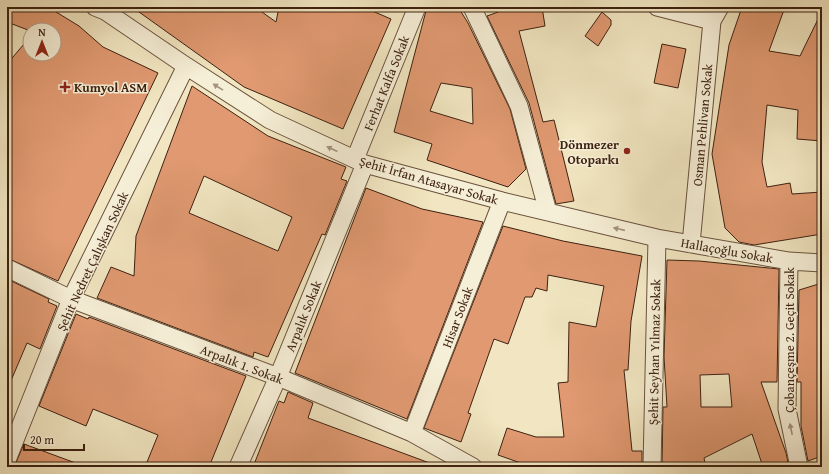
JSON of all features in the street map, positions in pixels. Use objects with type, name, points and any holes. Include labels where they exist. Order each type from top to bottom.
[{"type":"street","name":"Ferhat Kalfa Sokak","points":[[360,162],[417,7]]},
{"type":"street","points":[[472,7],[520,106],[548,212]]},
{"type":"street","points":[[657,7],[716,14]]},
{"type":"street","name":"Şehit İrfan Atasayar Sokak","points":[[102,8],[186,66],[270,120],[360,162],[502,201],[657,238]]},
{"type":"street","name":"Osman Pehlivan Sokak","points":[[691,244],[716,14]]},
{"type":"street","name":"Şehit Nedret Çalışkan Sokak","points":[[7,460],[71,299],[186,66]]},
{"type":"street","name":"Arpalık Sokak","points":[[238,467],[278,377],[360,162]]},
{"type":"street","name":"Hisar Sokak","points":[[412,433],[502,201]]},
{"type":"street","name":"Hallaçoğlu Sokak","points":[[657,238],[789,261],[822,263]]},
{"type":"street","name":"Şehit Seyhan Yılmaz Sokak","points":[[652,467],[657,238]]},
{"type":"street","name":"Çobançeşme 2. Geçit Sokak","points":[[789,261],[787,409],[799,467]]},
{"type":"street","name":"Arpalık 1. Sokak","points":[[7,268],[71,299],[278,377],[412,433],[473,467]]},
{"type":"building","points":[[7,7],[48,7],[79,26],[103,47],[158,73],[58,281],[7,258],[7,64],[22,46],[22,62],[62,62],[62,22],[22,22],[22,28],[7,22]]},
{"type":"building","points":[[132,7],[255,7],[276,22],[279,7],[363,7],[391,19],[343,129],[244,87]]},
{"type":"building","points":[[427,7],[458,7],[468,23],[510,109],[526,169],[508,187],[427,160],[432,144],[394,132]],"holes":[[[441,83],[472,88],[473,124],[430,111]]]},
{"type":"building","points":[[512,7],[542,7],[545,26],[519,31],[543,122],[554,120],[574,201],[556,204],[529,103],[487,16]]},
{"type":"building","points":[[742,7],[785,7],[769,51],[800,56],[822,11],[822,141],[797,139],[798,110],[767,105],[762,162],[767,187],[790,183],[792,194],[822,192],[822,234],[754,245],[739,242],[725,228],[712,154],[729,45]]},
{"type":"building","points":[[602,12],[611,20],[611,25],[598,46],[585,36]]},
{"type":"building","points":[[662,44],[686,49],[678,88],[654,83]]},
{"type":"building","points":[[192,86],[268,136],[346,167],[341,179],[347,181],[325,235],[322,234],[268,357],[254,352],[253,357],[97,298],[111,267],[134,276],[136,236]],"holes":[[[204,176],[292,217],[278,251],[189,213]]]},
{"type":"building","points":[[366,188],[422,209],[483,222],[407,419],[295,373]]},
{"type":"building","points":[[503,226],[563,241],[642,256],[631,321],[628,370],[624,370],[632,451],[642,451],[642,467],[532,467],[498,455],[507,428],[536,437],[564,437],[558,383],[568,382],[569,322],[596,327],[604,286],[548,275],[547,291],[536,288],[532,297],[525,297],[508,344],[494,339],[468,413],[471,414],[461,442],[424,428]]},
{"type":"building","points":[[667,260],[699,261],[779,269],[777,382],[761,382],[786,453],[789,467],[763,467],[752,434],[704,458],[706,467],[662,467],[663,407],[667,407],[664,357]],"holes":[[[729,374],[732,407],[701,407],[700,375]]]},
{"type":"building","points":[[7,279],[49,299],[48,302],[57,306],[40,349],[27,343],[7,390]]},
{"type":"building","points":[[822,283],[822,456],[808,461],[801,426],[801,382],[797,382],[799,290]]},
{"type":"building","points":[[76,314],[88,319],[89,317],[246,376],[209,467],[145,467],[158,435],[93,409],[86,426],[39,406]]},
{"type":"building","points":[[288,392],[313,403],[308,418],[435,465],[435,467],[253,467],[279,401],[284,403]]},
{"type":"building","points":[[24,444],[81,465],[81,467],[14,467]]},
{"type":"place","name":"Kumyol ASM","points":[[65,87]]},
{"type":"place","name":"Dönmezer Otoparkı","points":[[627,151]]}]
